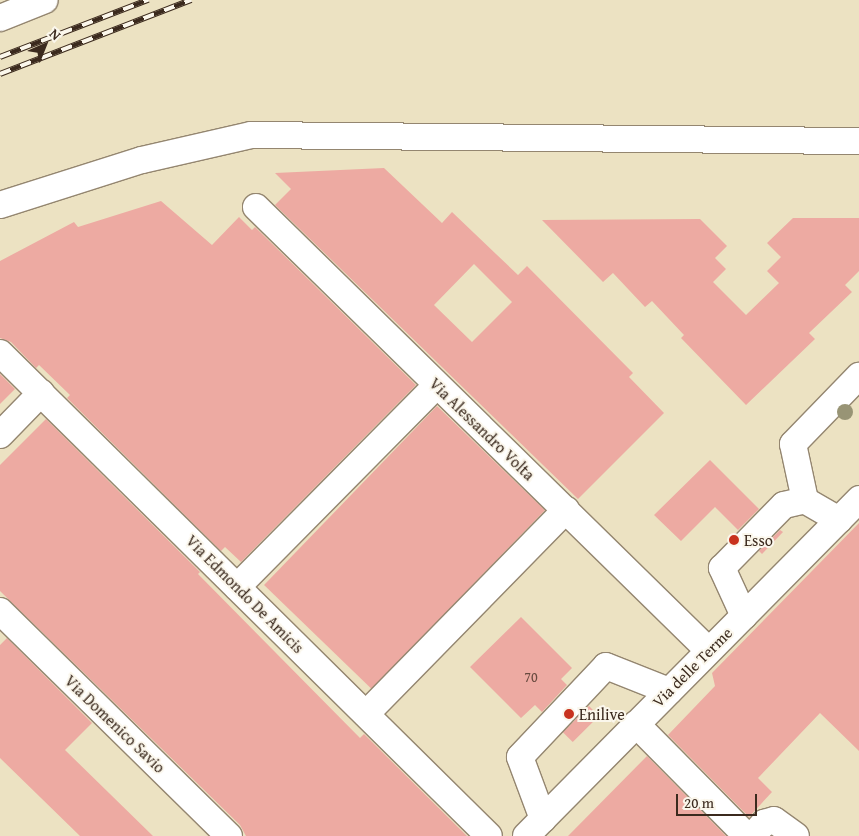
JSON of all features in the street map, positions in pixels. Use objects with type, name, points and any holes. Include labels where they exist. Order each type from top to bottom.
[{"type":"street","points":[[0,18],[45,0]]},
{"type":"street","points":[[0,205],[142,160],[251,135],[859,141]]},
{"type":"street","name":"Via Alessandro Volta","points":[[256,207],[708,650]]},
{"type":"street","name":"Via Edmondo De Amicis","points":[[0,353],[489,836]]},
{"type":"street","points":[[805,500],[794,444],[859,376]]},
{"type":"street","points":[[237,587],[437,385]]},
{"type":"street","points":[[0,435],[41,393]]},
{"type":"street","name":"Via delle Terme","points":[[534,827],[859,499]]},
{"type":"street","points":[[744,616],[722,568],[784,505],[805,500],[839,520]]},
{"type":"street","points":[[366,714],[566,510]]},
{"type":"street","name":"Via Domenico Savio","points":[[0,611],[229,836]]},
{"type":"street","points":[[534,827],[520,757],[606,666],[669,691]]},
{"type":"street","points":[[636,724],[747,836]]},
{"type":"street","points":[[752,836],[764,823],[774,820],[796,836]]},
{"type":"building","points":[[384,168],[442,223],[452,212],[518,275],[527,266],[633,373],[629,377],[664,413],[578,499],[275,205],[291,189],[275,173]],"holes":[[[474,264],[512,302],[472,342],[434,305]]]},
{"type":"building","points":[[161,201],[212,245],[239,217],[252,230],[255,227],[416,385],[241,562],[225,547],[221,551],[67,398],[70,395],[39,365],[36,368],[11,342],[0,338],[0,261],[74,222],[78,227]]},
{"type":"building","points":[[793,218],[859,218],[859,271],[845,285],[852,292],[809,333],[815,339],[746,405],[681,338],[684,335],[652,301],[645,307],[613,273],[603,282],[542,220],[700,219],[727,246],[715,258],[726,269],[713,282],[746,315],[779,283],[767,271],[781,257],[767,243]]},
{"type":"building","points":[[0,374],[15,389],[0,404]]},
{"type":"building","points":[[437,406],[545,510],[372,689],[264,585]]},
{"type":"building","points":[[46,419],[200,572],[198,574],[360,738],[364,734],[467,836],[246,836],[240,825],[0,591],[0,465]]},
{"type":"building","points":[[710,460],[759,509],[738,530],[715,507],[681,541],[654,515]]},
{"type":"building","points":[[859,523],[859,751],[820,713],[758,778],[772,792],[749,817],[668,735],[715,686],[712,673]]},
{"type":"building","points":[[780,530],[783,532],[762,554],[759,551]]},
{"type":"building","points":[[521,617],[572,668],[561,679],[567,685],[542,712],[535,705],[521,718],[470,667]]},
{"type":"building","points":[[7,638],[92,723],[65,750],[153,836],[80,836],[0,758],[0,645]]},
{"type":"building","points":[[589,706],[599,716],[573,742],[563,732]]},
{"type":"building","points":[[647,756],[726,836],[568,836]]},
{"type":"railway","points":[[0,57],[148,0]]},
{"type":"railway","points":[[0,74],[191,0]]},
{"type":"place","name":"Esso","points":[[734,540]]},
{"type":"place","name":"Enilive","points":[[569,714]]}]
